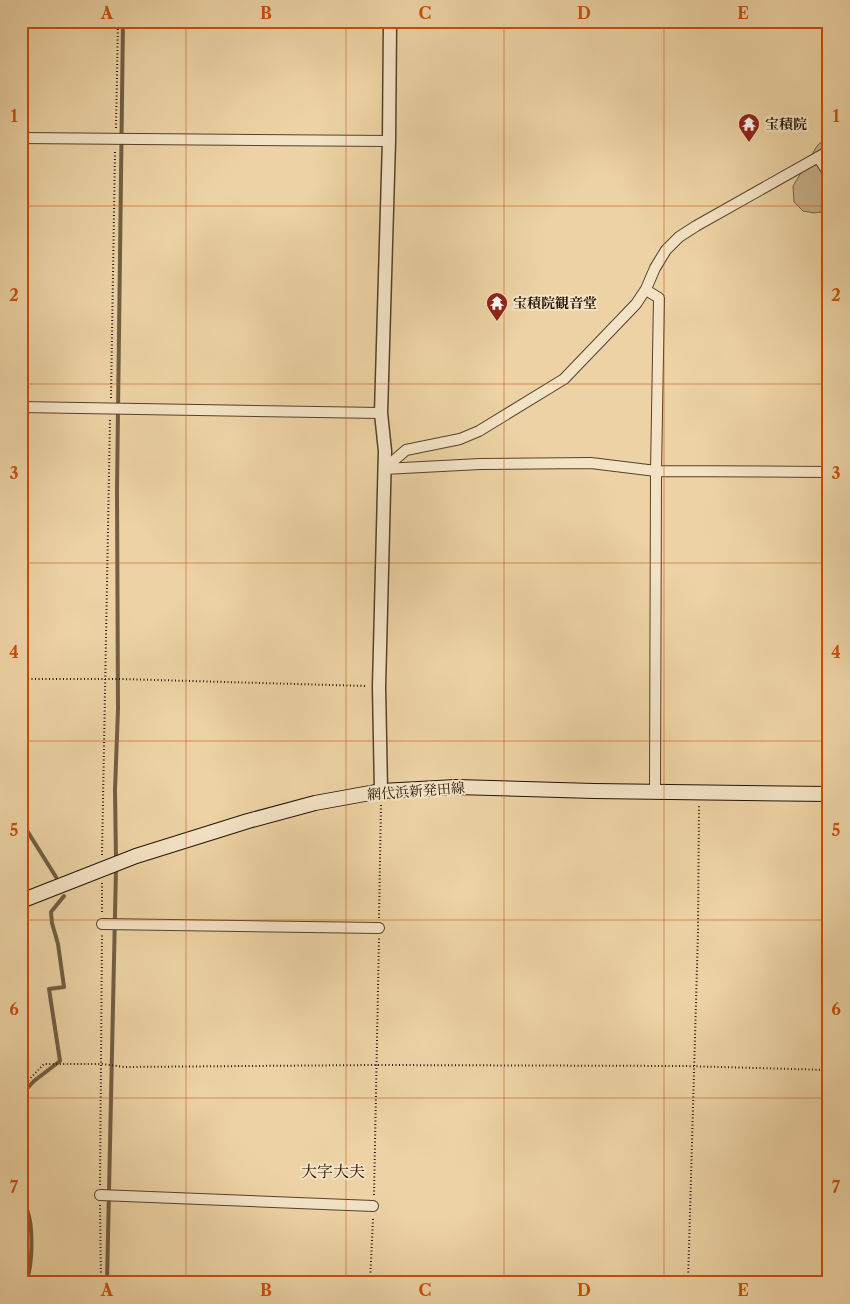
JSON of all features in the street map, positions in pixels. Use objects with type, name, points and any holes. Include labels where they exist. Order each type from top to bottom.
[{"type":"main road","name":"網代浜新発田線","points":[[21,901],[156,849],[315,803],[381,791],[456,787],[829,794]]},
{"type":"street","points":[[381,791],[380,687],[385,451],[381,413],[389,141],[390,21]]},
{"type":"street","points":[[21,138],[389,141]]},
{"type":"street","points":[[384,469],[406,450],[460,439],[479,431],[564,379],[636,304],[646,290],[655,268],[666,250],[679,237],[829,151]]},
{"type":"street","points":[[818,157],[829,174]]},
{"type":"street","points":[[646,290],[659,298],[656,471],[656,792]]},
{"type":"street","points":[[21,407],[381,413]]},
{"type":"street","points":[[384,469],[480,464],[591,463],[656,471],[829,472]]},
{"type":"street","points":[[102,924],[379,928]]},
{"type":"street","points":[[100,1195],[373,1206]]},
{"type":"path","points":[[116,131],[118,21]]},
{"type":"path","points":[[111,400],[115,151]]},
{"type":"path","points":[[101,1283],[102,869],[110,420]]},
{"type":"path","points":[[21,679],[121,679],[380,687]]},
{"type":"path","points":[[370,1283],[381,791]]},
{"type":"path","points":[[688,1283],[698,932],[699,792]]},
{"type":"path","points":[[21,1088],[44,1064],[102,1064],[124,1067],[376,1065],[694,1066],[829,1070]]},
{"type":"shaded area","points":[[829,135],[829,211],[814,213],[803,211],[794,202],[793,186],[817,146]]},
{"type":"waterway","points":[[116,861],[115,790],[118,709],[117,490],[123,21]]},
{"type":"waterway","points":[[21,821],[56,877]]},
{"type":"waterway","points":[[107,1283],[116,868]]},
{"type":"waterway","points":[[21,1095],[34,1081],[60,1061],[49,989],[64,987],[51,912],[64,896]]},
{"type":"waterway","points":[[21,1198],[30,1220],[31,1238],[30,1268],[25,1283]]},
{"type":"place","name":"宝積院","points":[[749,143]]},
{"type":"place","name":"宝積院観音堂","points":[[497,322]]},
{"type":"district","name":"大字大夫","points":[[333,1171]]}]
